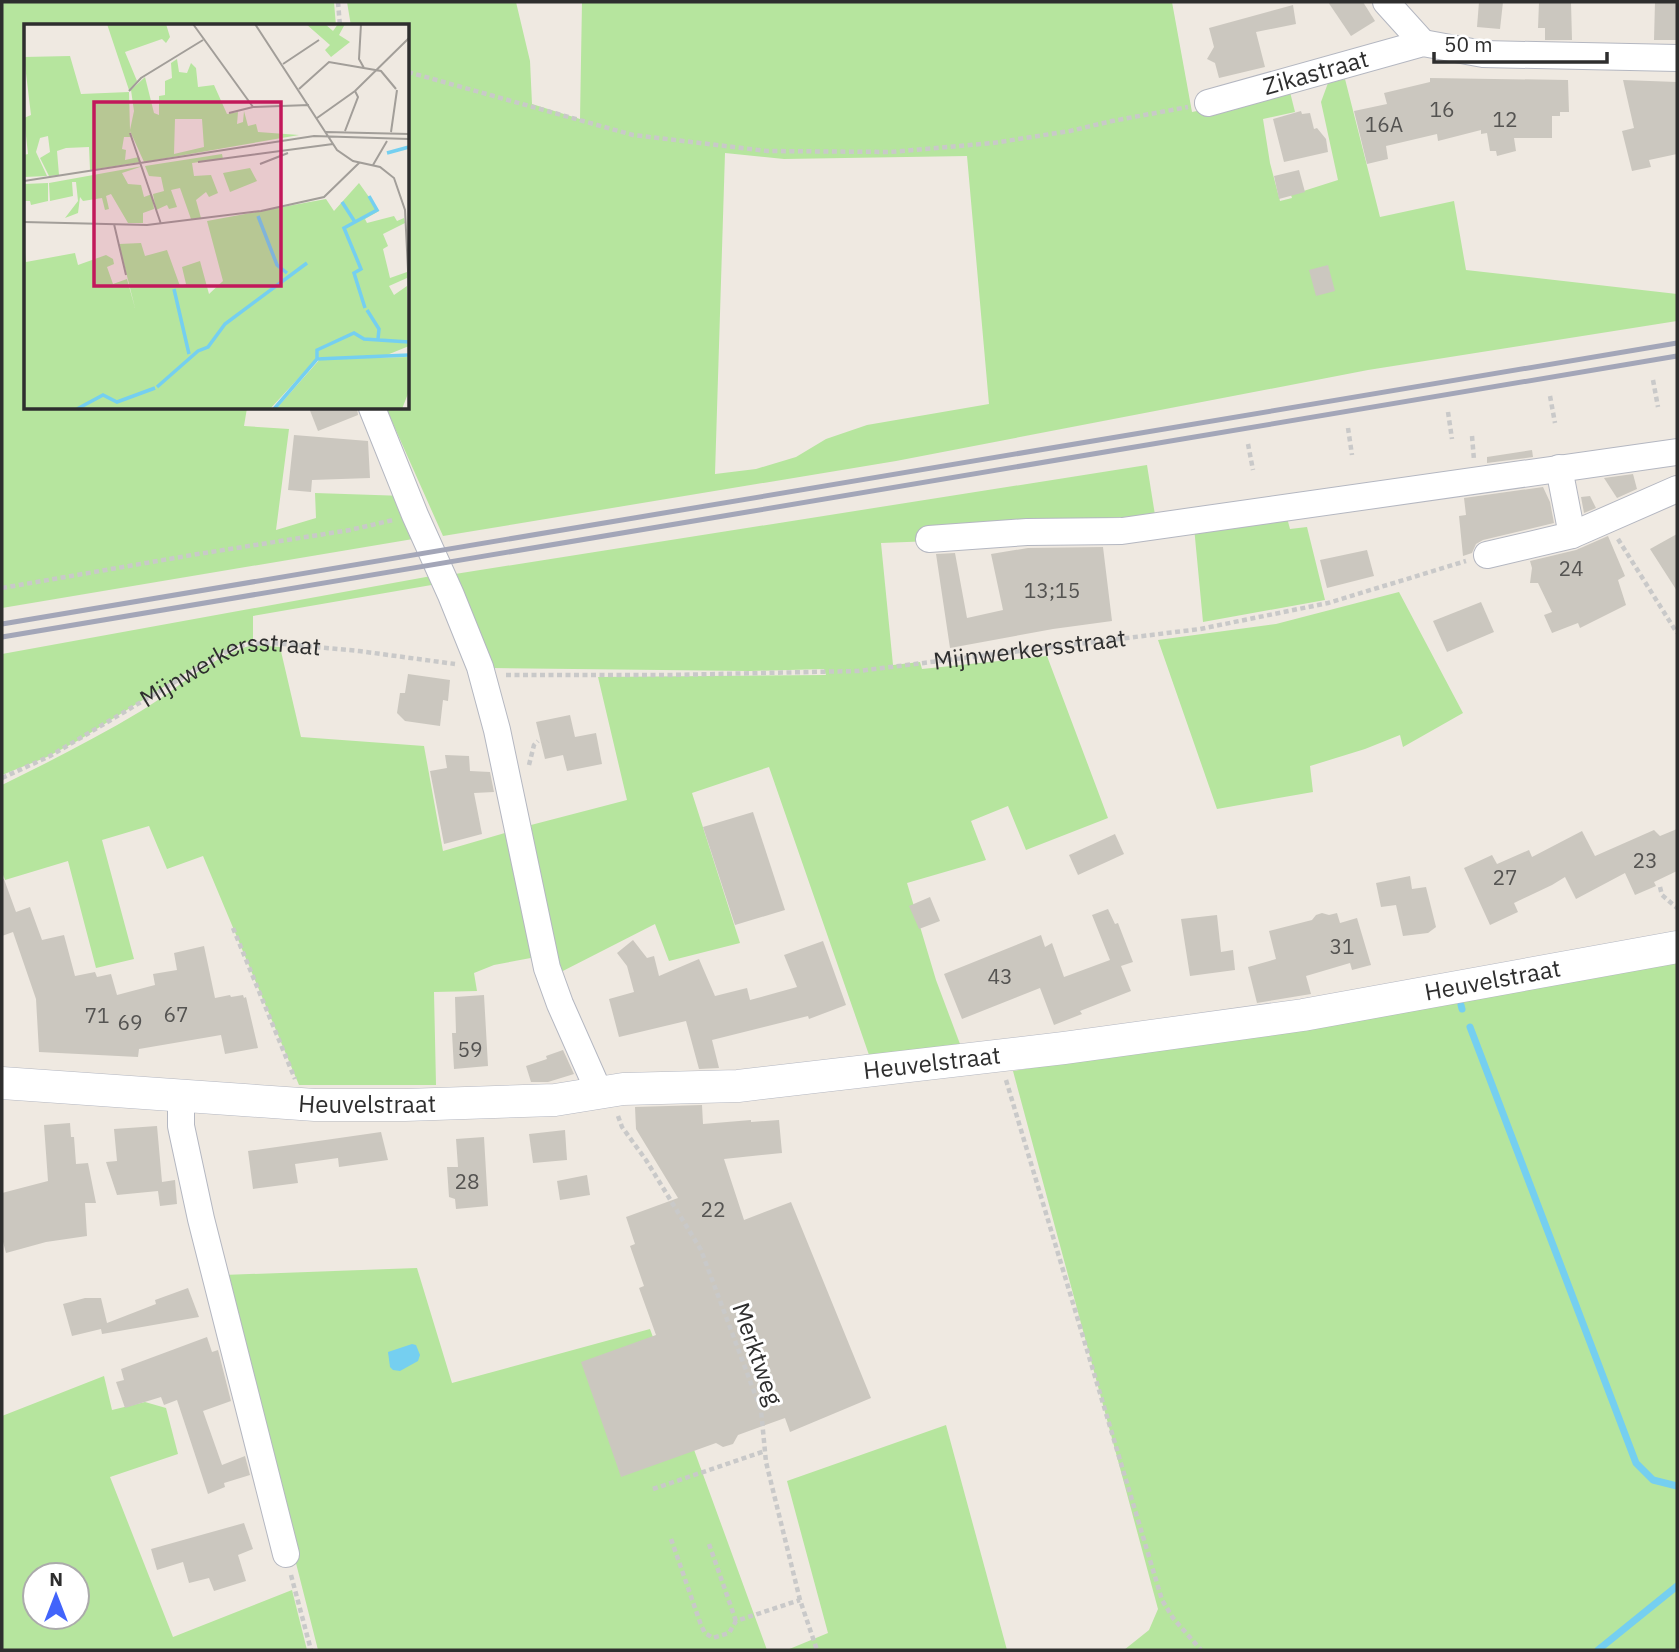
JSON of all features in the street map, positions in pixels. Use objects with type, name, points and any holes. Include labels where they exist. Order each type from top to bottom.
[{"type":"street","points":[[1386,2],[1423,43]]},
{"type":"street","name":"Zikastraat","points":[[1208,103],[1423,43],[1483,54],[1677,58]]},
{"type":"street","points":[[373,410],[480,667],[497,730],[547,968],[560,1004],[605,1091]]},
{"type":"street","points":[[929,539],[1027,532],[1122,531],[1677,452]]},
{"type":"street","points":[[1559,468],[1572,535]]},
{"type":"street","points":[[1487,555],[1572,535],[1677,489]]},
{"type":"street","name":"Heuvelstraat","points":[[2,1083],[306,1104],[472,1105],[555,1100],[605,1091],[700,1085],[738,1086],[999,1056],[1303,1016],[1677,947]]},
{"type":"street","points":[[181,1097],[181,1126],[209,1251],[286,1554]]},
{"type":"path","points":[[338,2],[340,24]]},
{"type":"path","points":[[410,73],[633,135],[767,151],[890,152],[993,143],[1070,131],[1208,103]]},
{"type":"path","points":[[1653,380],[1658,407]]},
{"type":"path","points":[[1550,396],[1555,423]]},
{"type":"path","points":[[1448,412],[1452,439]]},
{"type":"path","points":[[1348,428],[1352,454]]},
{"type":"path","points":[[1248,444],[1252,470]]},
{"type":"path","points":[[2,588],[350,530],[415,515]]},
{"type":"path","points":[[1606,520],[1677,633]]},
{"type":"path","name":"Mijnwerkersstraat","points":[[2,778],[50,756],[233,648],[249,644],[273,643],[347,650],[480,667],[488,675],[858,671],[1200,629],[1328,603],[1487,555]]},
{"type":"path","points":[[1660,887],[1662,895],[1677,908]]},
{"type":"path","points":[[233,928],[306,1104]]},
{"type":"path","points":[[999,1056],[1162,1600],[1173,1618],[1201,1650]]},
{"type":"path","name":"Merktweg","points":[[605,1091],[622,1127],[646,1160],[701,1250],[761,1410],[765,1451],[800,1600],[817,1650]]},
{"type":"path","points":[[653,1489],[765,1451]]},
{"type":"path","points":[[671,1539],[705,1633],[713,1638],[729,1633],[736,1621],[800,1600]]},
{"type":"path","points":[[709,1544],[736,1621]]},
{"type":"path","points":[[286,1554],[311,1650]]},
{"type":"green space","points":[[2,2],[334,2],[336,24],[24,24],[24,410],[247,410],[244,426],[289,429],[276,530],[316,518],[315,493],[405,496],[419,538],[2,608]]},
{"type":"green space","points":[[347,2],[516,2],[530,61],[532,104],[580,119],[582,2],[1172,2],[1192,112],[1290,92],[1295,112],[1263,119],[1280,201],[1338,180],[1321,102],[1328,83],[1345,79],[1380,217],[1454,201],[1466,270],[1677,294],[1677,321],[1368,370],[896,461],[443,536],[387,410],[410,410],[410,24],[351,24]],"holes":[[[725,153],[784,159],[967,156],[989,404],[867,425],[826,439],[796,457],[756,469],[715,474]]]},
{"type":"green space","points":[[1147,465],[1155,515],[1010,524],[933,541],[881,543],[893,665],[920,662],[922,669],[1047,656],[1108,818],[1026,850],[1008,806],[971,821],[986,860],[907,883],[936,980],[960,1044],[869,1055],[769,767],[692,793],[740,943],[669,961],[655,924],[555,975],[531,825],[627,800],[598,677],[826,675],[824,669],[750,671],[492,668],[455,574]]},
{"type":"green space","points":[[1286,514],[1290,529],[1307,527],[1325,600],[1203,622],[1194,527]]},
{"type":"green space","points":[[437,575],[443,583],[253,616],[253,640],[197,666],[79,740],[47,757],[2,775],[2,654]]},
{"type":"green space","points":[[1399,592],[1463,713],[1403,747],[1400,735],[1310,766],[1313,792],[1217,809],[1158,640],[1276,624]]},
{"type":"green space","points":[[253,645],[280,647],[301,737],[424,746],[443,851],[515,830],[536,957],[494,965],[474,973],[477,991],[434,992],[436,1085],[299,1085],[203,856],[167,869],[149,826],[102,840],[134,959],[96,968],[68,861],[5,880],[2,872],[2,785],[124,721],[223,657]]},
{"type":"green space","points":[[1677,962],[1677,1650],[1124,1650],[1149,1630],[1158,1609],[1013,1071],[1572,982]]},
{"type":"green space","points":[[417,1268],[452,1383],[650,1329],[767,1650],[318,1650],[223,1275]]},
{"type":"green space","points":[[104,1376],[112,1410],[145,1402],[166,1408],[178,1454],[110,1477],[173,1637],[292,1590],[307,1650],[2,1650],[2,1416]]},
{"type":"green space","points":[[946,1425],[1007,1650],[787,1650],[828,1633],[787,1481]]},
{"type":"water","points":[[416,1345],[420,1355],[418,1361],[400,1371],[393,1370],[388,1352]]},
{"type":"building","points":[[1328,2],[1363,2],[1375,21],[1351,36]]},
{"type":"building","points":[[1479,2],[1503,2],[1500,29],[1477,27]]},
{"type":"building","points":[[1539,2],[1571,2],[1572,40],[1545,40],[1545,28],[1538,28]]},
{"type":"building","points":[[1655,2],[1677,2],[1677,40],[1654,40]]},
{"type":"building","points":[[1293,5],[1296,24],[1256,32],[1265,67],[1219,78],[1215,63],[1207,59],[1214,47],[1209,28]]},
{"type":"building","points":[[1430,78],[1568,80],[1569,112],[1552,116],[1552,138],[1514,138],[1516,151],[1497,156],[1496,151],[1490,151],[1487,133],[1481,134],[1481,130],[1438,141],[1437,134],[1386,146],[1388,159],[1367,164],[1354,111],[1387,104],[1384,93],[1430,82]]},
{"type":"building","points":[[1623,80],[1677,82],[1677,154],[1649,160],[1651,167],[1632,171],[1622,131],[1634,128]]},
{"type":"building","points":[[1301,111],[1302,114],[1310,113],[1314,129],[1317,128],[1326,139],[1328,152],[1284,162],[1273,119]]},
{"type":"building","points":[[1299,170],[1305,192],[1279,199],[1274,176]]},
{"type":"building","points":[[1328,265],[1335,291],[1316,296],[1309,270]]},
{"type":"building","points":[[310,410],[357,410],[358,415],[318,431]]},
{"type":"building","points":[[294,435],[368,441],[370,478],[312,480],[311,492],[288,490]]},
{"type":"building","points":[[1532,450],[1533,457],[1487,463],[1487,457]]},
{"type":"building","points":[[1633,474],[1637,489],[1617,498],[1604,478]]},
{"type":"building","points":[[1543,487],[1550,502],[1554,523],[1483,540],[1476,544],[1472,553],[1463,556],[1459,516],[1466,515],[1464,498]]},
{"type":"building","points":[[1590,496],[1596,508],[1584,513],[1581,497]]},
{"type":"building","points":[[1677,534],[1677,591],[1650,549]]},
{"type":"building","points":[[1608,536],[1625,576],[1618,580],[1626,605],[1580,628],[1578,623],[1552,633],[1544,615],[1552,612],[1538,583],[1530,583],[1530,561],[1576,550]]},
{"type":"building","points":[[1103,547],[1112,621],[950,648],[936,554],[955,553],[967,618],[1003,610],[991,554],[1028,548]]},
{"type":"building","points":[[1367,550],[1374,576],[1327,588],[1320,560]]},
{"type":"building","points":[[1481,602],[1494,632],[1447,652],[1433,621]]},
{"type":"building","points":[[408,674],[450,680],[448,701],[443,700],[440,726],[405,721],[397,713],[400,693],[405,693]]},
{"type":"building","points":[[570,715],[575,737],[596,733],[602,764],[567,771],[563,755],[545,759],[536,722]]},
{"type":"building","points":[[445,755],[469,756],[470,771],[490,772],[494,792],[474,793],[482,834],[444,844],[430,771],[447,768]]},
{"type":"building","points":[[753,812],[785,910],[735,925],[703,827]]},
{"type":"building","points":[[1677,829],[1677,871],[1654,882],[1656,886],[1635,895],[1625,873],[1576,899],[1565,877],[1514,903],[1518,912],[1490,925],[1464,868],[1492,855],[1497,864],[1529,850],[1532,857],[1582,831],[1595,856],[1654,830],[1660,836]]},
{"type":"building","points":[[1115,834],[1124,854],[1078,875],[1069,855]]},
{"type":"building","points":[[1410,876],[1412,889],[1426,887],[1436,927],[1428,933],[1403,936],[1396,905],[1381,907],[1376,883]]},
{"type":"building","points":[[2,879],[16,912],[30,907],[42,940],[64,935],[75,976],[95,972],[97,977],[111,974],[117,995],[155,985],[153,974],[177,970],[174,953],[204,946],[215,998],[230,995],[246,997],[258,1048],[225,1054],[221,1035],[139,1049],[138,1057],[39,1052],[36,999],[13,932],[2,936]]},
{"type":"building","points":[[930,897],[940,921],[919,929],[909,906]]},
{"type":"building","points":[[1108,909],[1115,924],[1118,923],[1133,962],[1121,966],[1131,991],[1080,1011],[1082,1014],[1054,1025],[1040,988],[962,1019],[944,974],[1041,935],[1045,947],[1052,943],[1064,977],[1110,960],[1092,915]]},
{"type":"building","points":[[1322,913],[1337,913],[1340,923],[1357,918],[1371,965],[1352,970],[1350,963],[1306,976],[1311,994],[1257,1003],[1248,967],[1276,959],[1269,931],[1312,920]]},
{"type":"building","points":[[1217,915],[1221,952],[1233,950],[1235,970],[1190,976],[1181,919]]},
{"type":"building","points":[[633,940],[647,958],[654,956],[659,976],[699,959],[715,996],[747,988],[750,1000],[797,987],[784,955],[823,941],[846,1005],[809,1019],[808,1016],[712,1040],[719,1068],[699,1069],[686,1021],[619,1037],[609,999],[634,992],[627,966],[617,953]]},
{"type":"building","points":[[484,995],[488,1066],[454,1069],[452,1033],[456,1033],[455,997]]},
{"type":"building","points":[[563,1050],[574,1074],[548,1082],[531,1082],[526,1066]]},
{"type":"building","points":[[702,1105],[703,1124],[779,1120],[782,1153],[724,1159],[744,1220],[791,1202],[871,1398],[790,1432],[785,1418],[738,1435],[733,1444],[723,1447],[716,1443],[621,1477],[581,1362],[656,1335],[639,1288],[644,1286],[630,1246],[635,1244],[626,1217],[678,1198],[636,1129],[635,1107]]},
{"type":"building","points":[[70,1123],[76,1164],[88,1163],[96,1203],[85,1203],[87,1236],[46,1242],[6,1253],[2,1238],[2,1193],[48,1181],[44,1125]]},
{"type":"building","points":[[157,1126],[162,1182],[175,1180],[177,1204],[160,1206],[158,1191],[117,1195],[106,1162],[117,1161],[114,1129]]},
{"type":"building","points":[[565,1130],[567,1160],[533,1163],[529,1134]]},
{"type":"building","points":[[381,1132],[388,1160],[339,1167],[338,1158],[295,1164],[298,1183],[253,1189],[248,1151]]},
{"type":"building","points":[[484,1137],[488,1206],[456,1209],[455,1199],[449,1197],[447,1167],[458,1167],[456,1139]]},
{"type":"building","points":[[587,1175],[590,1195],[560,1200],[557,1181]]},
{"type":"building","points":[[188,1288],[199,1317],[102,1334],[101,1329],[72,1336],[63,1304],[85,1298],[101,1298],[107,1323]]},
{"type":"building","points":[[207,1337],[212,1352],[218,1350],[231,1401],[203,1411],[222,1465],[245,1456],[250,1475],[224,1483],[225,1487],[208,1494],[177,1400],[164,1405],[161,1397],[125,1408],[116,1382],[124,1380],[121,1369]]},
{"type":"building","points":[[244,1523],[253,1549],[238,1555],[246,1581],[214,1591],[209,1578],[189,1583],[183,1562],[157,1570],[151,1549]]},
{"type":"waterway","points":[[1461,1005],[1462,1009]]},
{"type":"waterway","points":[[1470,1027],[1636,1463],[1653,1480],[1677,1486]]},
{"type":"waterway","points":[[1598,1650],[1677,1586]]},
{"type":"railway","points":[[2,624],[1677,343]]},
{"type":"railway","points":[[2,637],[1677,356]]}]
